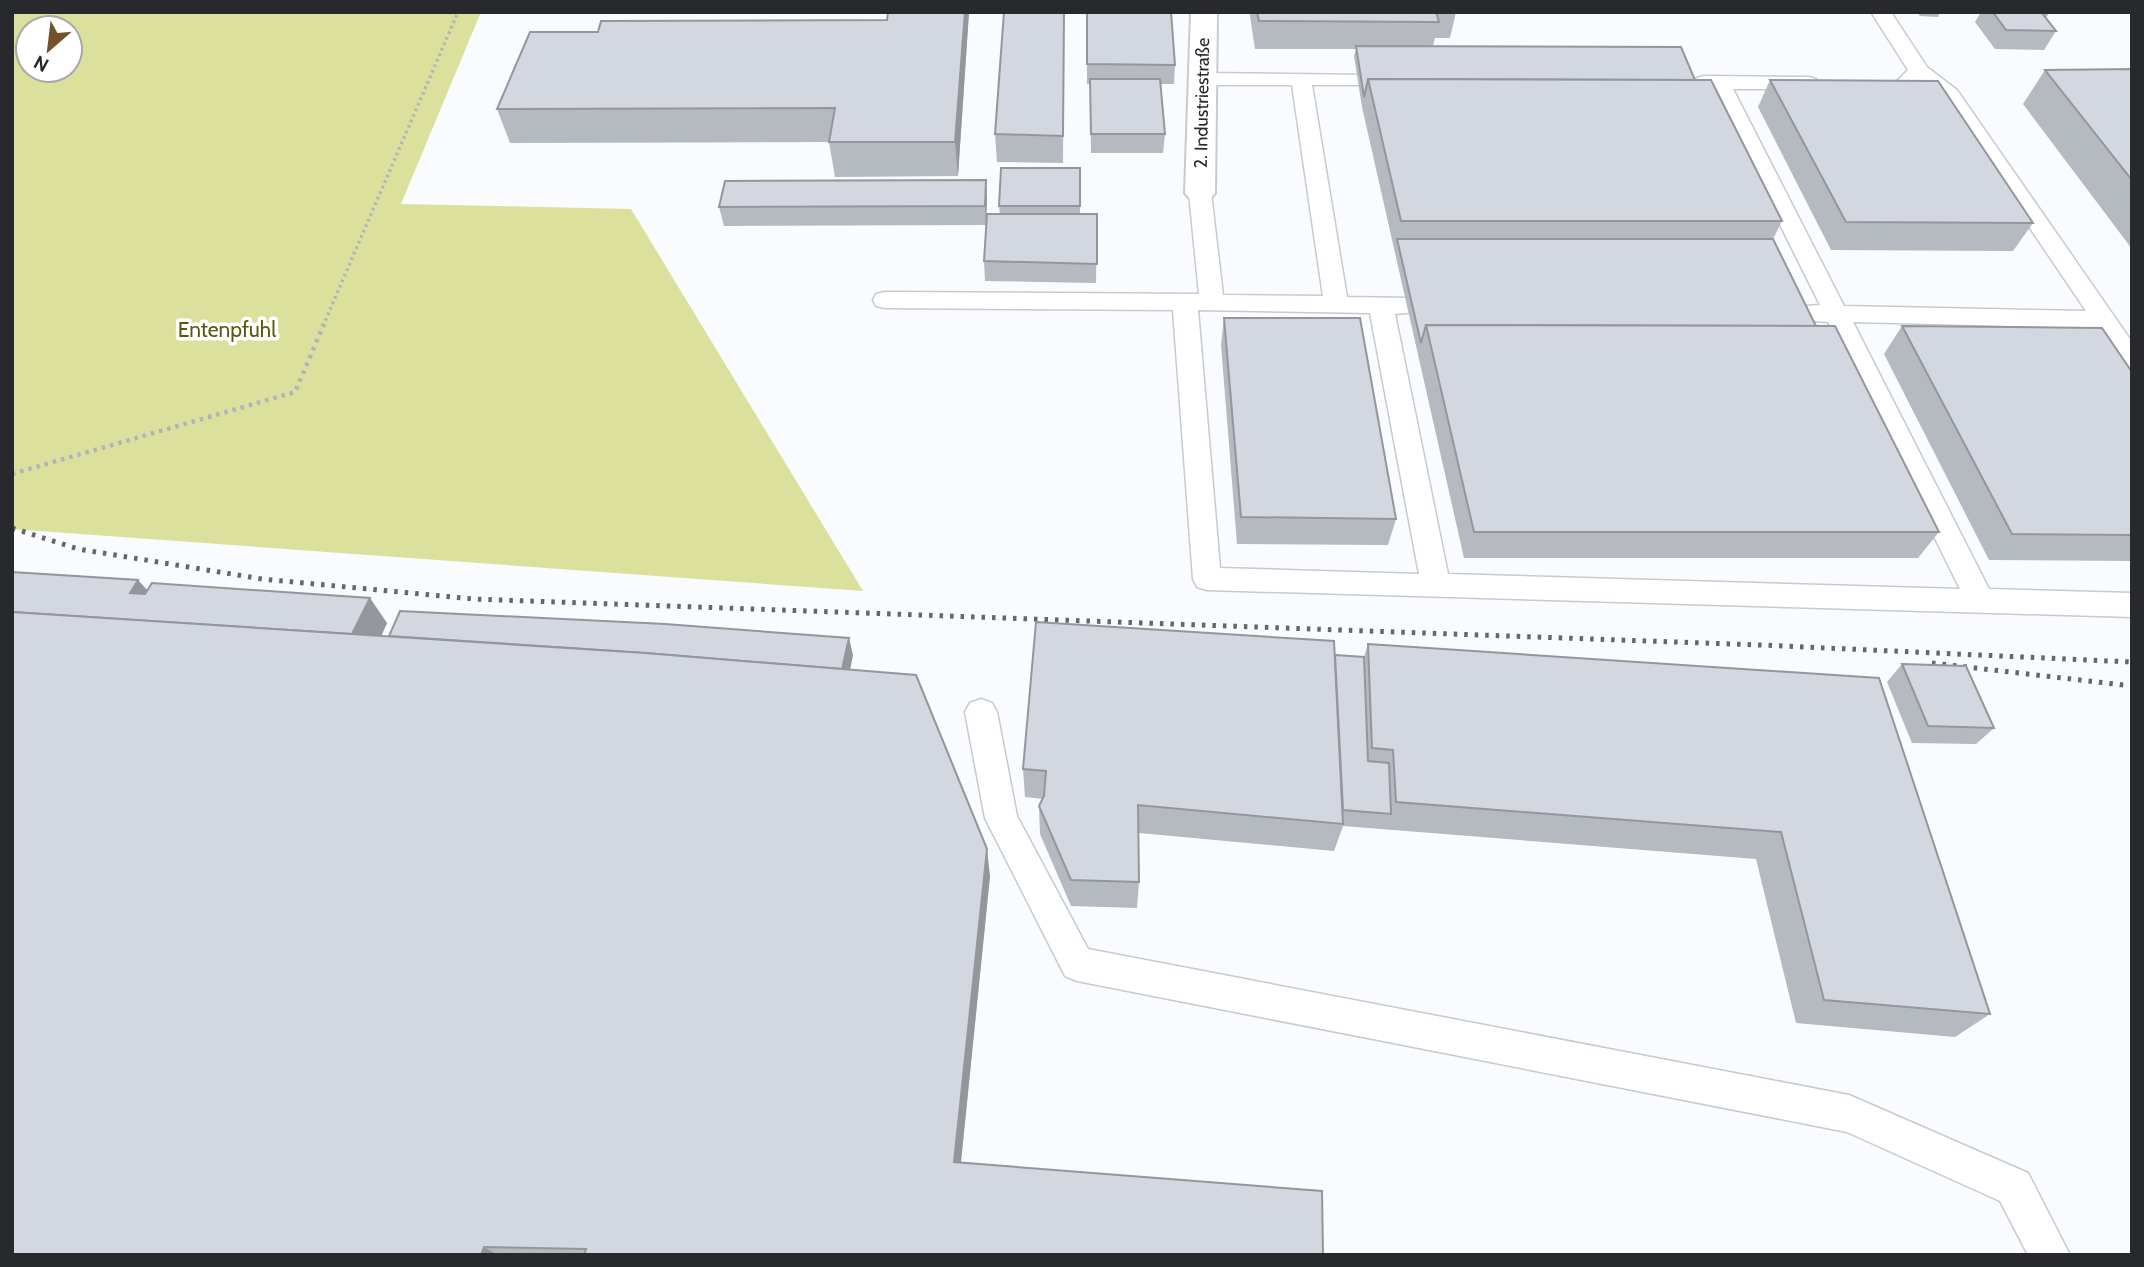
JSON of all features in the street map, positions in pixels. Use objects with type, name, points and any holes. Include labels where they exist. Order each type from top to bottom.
[{"type":"street","name":"2. Industriestraße","points":[[1200,193],[1204,79],[1203,12]]},
{"type":"lane","points":[[1881,12],[1919,71],[1950,94],[2132,361]]},
{"type":"lane","points":[[1879,84],[1905,84],[1919,71]]},
{"type":"lane","points":[[1204,79],[1358,79]]},
{"type":"lane","points":[[1301,79],[1336,305]]},
{"type":"lane","points":[[1688,82],[1826,84]]},
{"type":"lane","points":[[1720,83],[1981,602]]},
{"type":"lane","points":[[1200,193],[1198,302],[1207,579],[2132,605]]},
{"type":"lane","points":[[886,300],[1394,306],[1436,587]]},
{"type":"lane","points":[[1799,313],[2104,320]]},
{"type":"lane","points":[[981,712],[1001,818],[1077,964],[1849,1114],[2014,1187],[2050,1255]]},
{"type":"path","points":[[12,474],[295,392],[458,12]]},
{"type":"green space","name":"Entenpfuhl","points":[[12,12],[481,12],[401,204],[631,209],[863,591],[12,529]]},
{"type":"building","points":[[888,12],[965,12],[955,142],[829,142],[835,108],[497,109],[530,32],[598,32],[601,21],[887,20]]},
{"type":"building","points":[[1004,12],[1064,12],[1063,136],[995,134]]},
{"type":"building","points":[[1087,12],[1171,12],[1175,65],[1087,64]]},
{"type":"building","points":[[1257,12],[1436,12],[1439,22],[1259,21]]},
{"type":"building","points":[[1993,12],[2048,12],[2042,13],[2056,31],[2006,30]]},
{"type":"building","points":[[1356,46],[1681,47],[1695,80],[1368,79],[1364,97]]},
{"type":"building","points":[[2132,69],[2132,180],[2045,70]]},
{"type":"building","points":[[1090,79],[1160,79],[1165,134],[1091,134]]},
{"type":"building","points":[[1368,79],[1711,80],[1782,221],[1401,221]]},
{"type":"building","points":[[1770,80],[1938,81],[2033,223],[1846,222]]},
{"type":"building","points":[[1001,168],[1080,168],[1080,206],[999,206]]},
{"type":"building","points":[[986,180],[985,206],[719,207],[725,181]]},
{"type":"building","points":[[987,214],[1097,214],[1097,264],[984,261]]},
{"type":"building","points":[[1397,239],[1773,239],[1816,326],[1426,325],[1421,343]]},
{"type":"building","points":[[1224,318],[1360,318],[1396,519],[1241,517]]},
{"type":"building","points":[[1426,325],[1835,326],[1939,532],[1474,532]]},
{"type":"building","points":[[1902,326],[2102,328],[2132,372],[2132,535],[2012,534]]},
{"type":"building","points":[[12,572],[138,580],[130,593],[145,594],[152,583],[370,598],[352,634],[12,612]]},
{"type":"building","points":[[400,611],[665,624],[849,638],[842,669],[389,636]]},
{"type":"building","points":[[12,612],[645,653],[916,675],[987,849],[954,1162],[1322,1191],[1323,1255],[584,1255],[586,1249],[484,1247],[481,1255],[12,1255]]},
{"type":"building","points":[[1036,622],[1334,641],[1343,824],[1138,805],[1139,882],[1071,880],[1039,806],[1044,796],[1046,771],[1023,769]]},
{"type":"building","points":[[1368,644],[1879,678],[1990,1014],[1824,1000],[1781,832],[1396,802],[1393,750],[1372,748]]},
{"type":"building","points":[[1335,655],[1364,657],[1368,761],[1389,763],[1391,814],[1343,810]]},
{"type":"building","points":[[1902,664],[1966,666],[1994,728],[1928,726]]},
{"type":"railway","points":[[12,528],[78,549],[262,579],[474,599],[1761,645],[2132,662]]},
{"type":"railway","points":[[1932,663],[2132,686]]}]
